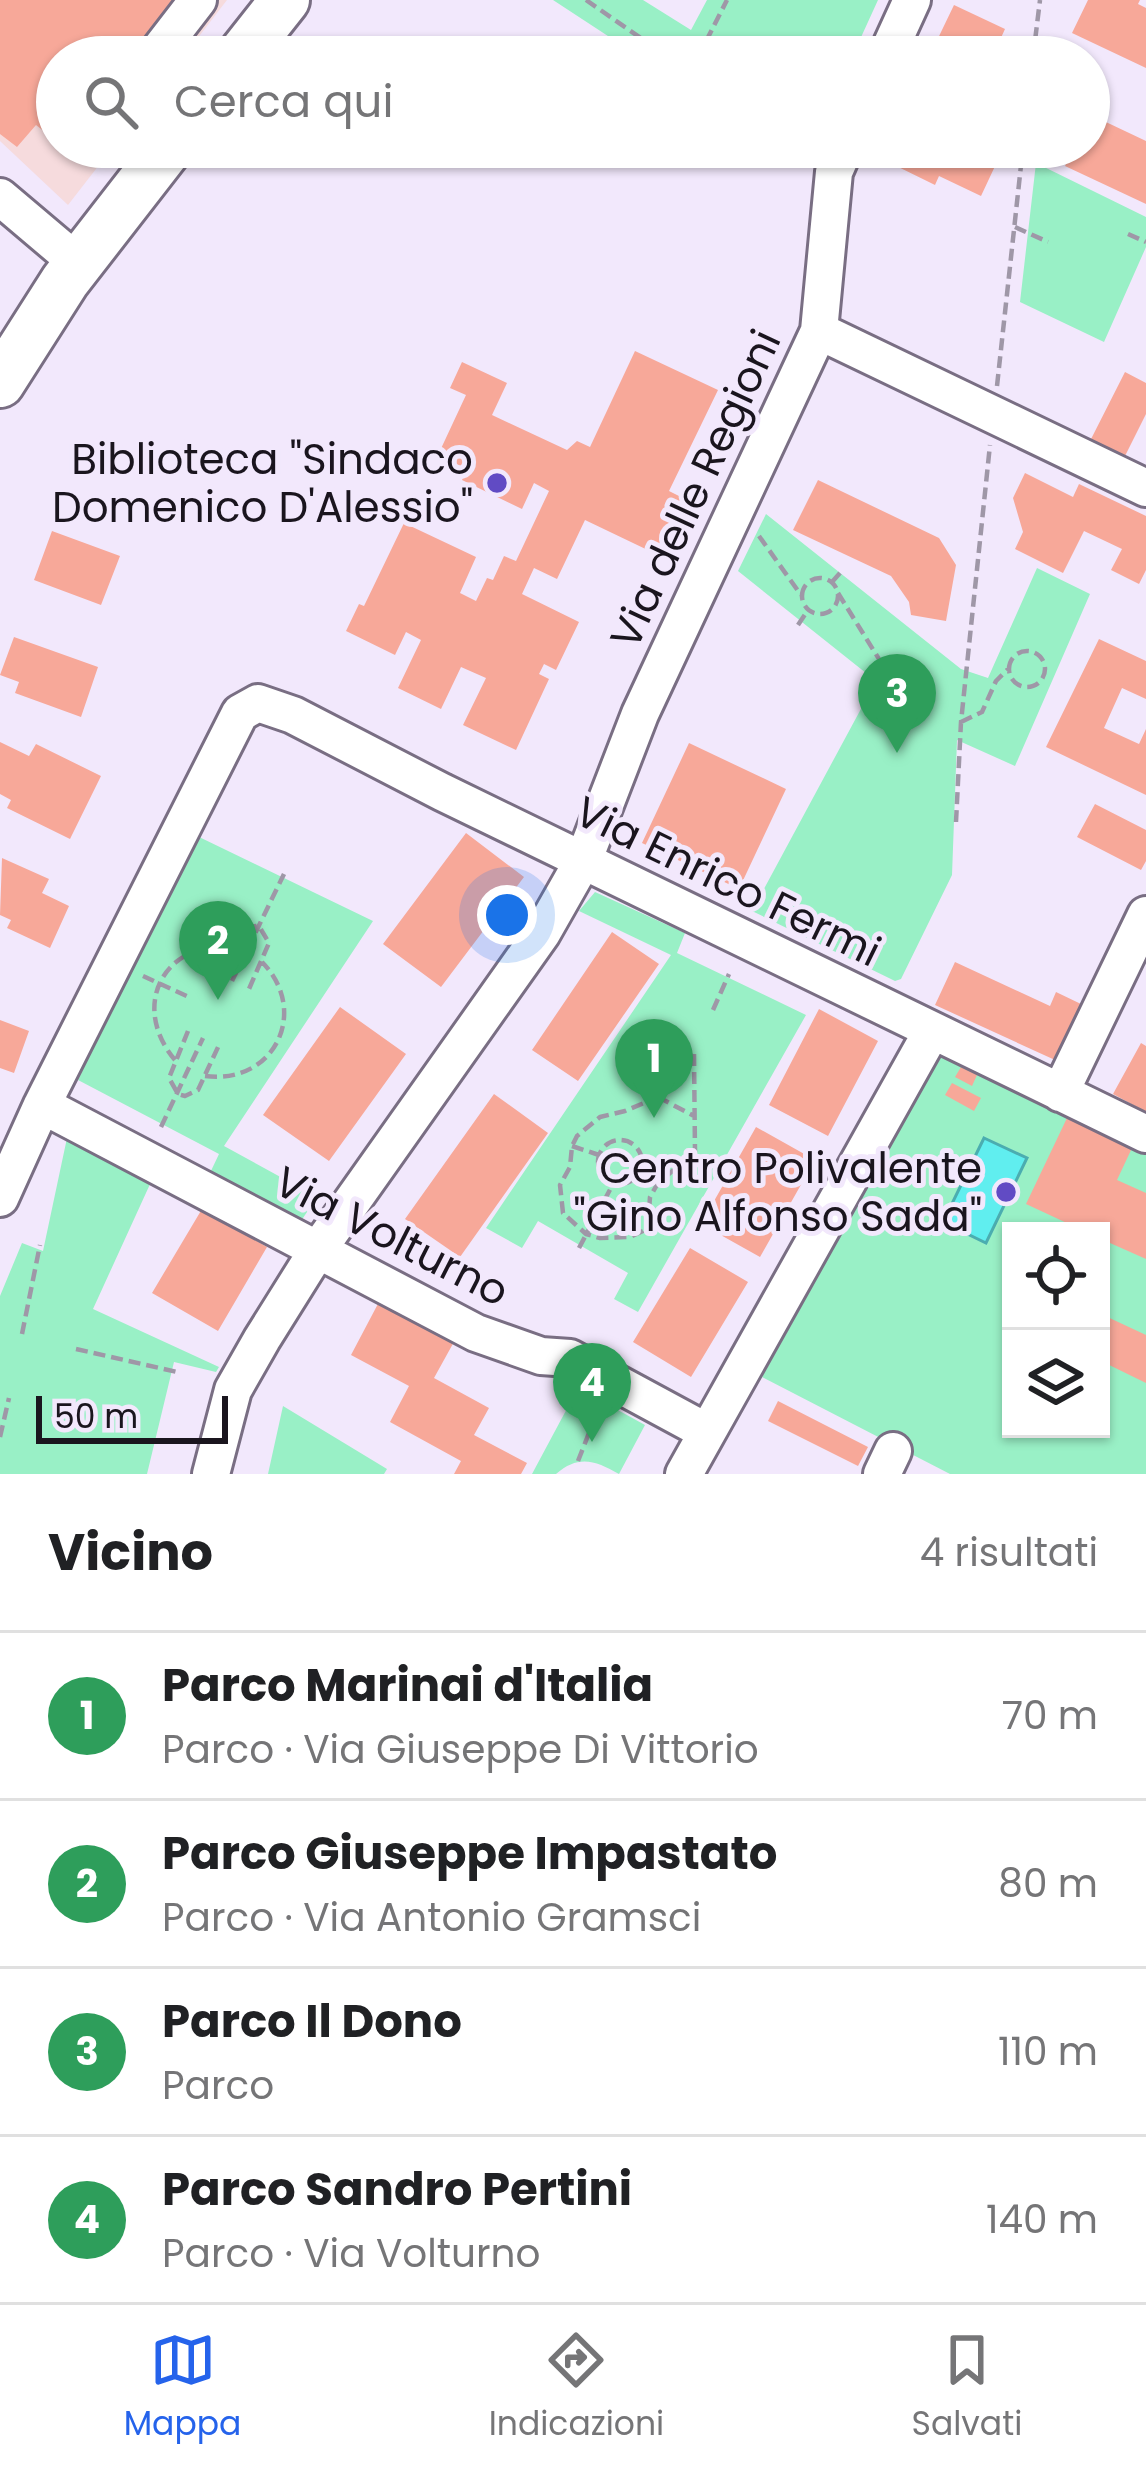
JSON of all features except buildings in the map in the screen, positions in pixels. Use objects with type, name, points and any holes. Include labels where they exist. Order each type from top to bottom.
[{"type":"main road","points":[[257,36],[285,0]]},
{"type":"main road","points":[[0,383],[78,263],[153,168]]},
{"type":"street","points":[[170,36],[198,0]]},
{"type":"street","points":[[896,36],[912,0]]},
{"type":"street","name":"Via delle Regioni","points":[[212,1474],[233,1390],[317,1251],[542,933],[584,859],[640,715],[819,331],[836,168]]},
{"type":"street","points":[[0,197],[78,263]]},
{"type":"street","points":[[819,331],[1146,488]]},
{"type":"street","name":"Via Enrico Fermi","points":[[42,1105],[240,713],[258,704],[272,705],[1146,1134]]},
{"type":"street","points":[[1060,1093],[1146,915]]},
{"type":"street","points":[[683,1474],[932,1031]]},
{"type":"street","points":[[0,1198],[42,1105]]},
{"type":"street","name":"Via Volturno","points":[[42,1105],[476,1333],[541,1356],[570,1358],[707,1432]]},
{"type":"path","points":[[586,0],[638,36]]},
{"type":"path","points":[[709,36],[727,0]]},
{"type":"path","points":[[1036,36],[1040,0]]},
{"type":"path","points":[[1015,226],[1048,242]]},
{"type":"path","points":[[1128,234],[1146,242]]},
{"type":"path","points":[[753,527],[808,610]]},
{"type":"path","points":[[832,582],[840,573]]},
{"type":"path","points":[[801,595],[810,580],[821,577],[832,582],[887,672]]},
{"type":"path","points":[[808,610],[826,613],[835,605],[838,593]]},
{"type":"path","points":[[798,625],[808,610]]},
{"type":"path","points":[[961,722],[982,712],[996,681],[1017,653],[1028,651],[1043,661],[1045,673],[1027,687],[1011,679],[1009,668]]},
{"type":"path","points":[[956,822],[966,668]]},
{"type":"path","points":[[232,982],[284,874]]},
{"type":"path","points":[[218,974],[242,928],[259,926]]},
{"type":"path","points":[[249,989],[269,943],[259,926]]},
{"type":"path","points":[[175,1060],[156,1030],[153,1015],[159,983],[168,969],[196,949],[230,946]]},
{"type":"path","points":[[206,1076],[246,1072],[280,1038],[285,1022],[281,988],[262,962]]},
{"type":"path","points":[[127,969],[191,998]]},
{"type":"path","points":[[713,1010],[729,974]]},
{"type":"path","points":[[178,1094],[169,1078],[188,1031]]},
{"type":"path","points":[[161,1127],[203,1038]]},
{"type":"path","points":[[178,1094],[192,1094],[219,1046]]},
{"type":"path","points":[[694,1054],[695,1152],[658,1184],[650,1197],[643,1231],[614,1239],[586,1234],[563,1213],[559,1198],[572,1146],[589,1123],[658,1096],[694,1054]]},
{"type":"path","points":[[658,1096],[694,1116]]},
{"type":"path","points":[[615,1141],[629,1142],[640,1152],[639,1173],[628,1183],[614,1184],[602,1175],[599,1155],[615,1141]]},
{"type":"path","points":[[572,1146],[599,1155]]},
{"type":"path","points":[[579,1248],[614,1184]]},
{"type":"path","points":[[22,1334],[40,1245]]},
{"type":"path","points":[[76,1349],[177,1372]]},
{"type":"path","points":[[578,1461],[602,1397]]},
{"type":"path","points":[[0,1437],[8,1398]]},
{"type":"shaded area","points":[[0,0],[227,0],[199,36],[36,36],[36,168],[97,168],[68,205],[0,141]]},
{"type":"shaded area","points":[[553,0],[643,0],[691,30],[707,0],[878,0],[862,36],[608,36]]},
{"type":"shaded area","points":[[1035,168],[1046,168],[1146,217],[1146,247],[1104,342],[1020,302]]},
{"type":"shaded area","points":[[766,514],[961,669],[988,678],[1037,568],[1090,594],[1015,766],[957,740],[952,875],[901,979],[895,981],[752,911],[876,681],[738,571]]},
{"type":"shaded area","points":[[195,835],[373,921],[224,1146],[317,1197],[301,1221],[210,1173],[219,1154],[78,1080]]},
{"type":"shaded area","points":[[595,892],[685,933],[677,953],[806,1015],[638,1312],[614,1299],[628,1273],[538,1221],[522,1248],[486,1228],[671,955],[579,911]]},
{"type":"shaded area","points":[[941,1054],[1146,1152],[1146,1474],[950,1474],[762,1377]]},
{"type":"shaded area","points":[[67,1138],[151,1182],[93,1309],[219,1367],[216,1372],[174,1362],[147,1474],[0,1474],[0,1296],[22,1243],[43,1251]]},
{"type":"shaded area","points":[[984,1138],[1027,1158],[986,1243],[943,1222]]},
{"type":"shaded area","points":[[578,1388],[645,1425],[619,1474],[588,1462],[572,1464],[556,1474],[532,1474]]},
{"type":"shaded area","points":[[283,1406],[387,1469],[384,1474],[268,1474]]},
{"type":"place","name":"Biblioteca \"Sindaco Domenico D'Alessio\"","points":[[497,483]]},
{"type":"place","name":"Parco Il Dono","points":[[897,753]]},
{"type":"place","name":"Parco Giuseppe Impastato","points":[[218,1000]]},
{"type":"place","name":"Parco Marinai d'Italia","points":[[654,1118]]},
{"type":"place","name":"Centro Polivalente \"Gino Alfonso Sada\"","points":[[1006,1192]]},
{"type":"place","name":"Parco Sandro Pertini","points":[[592,1442]]}]
